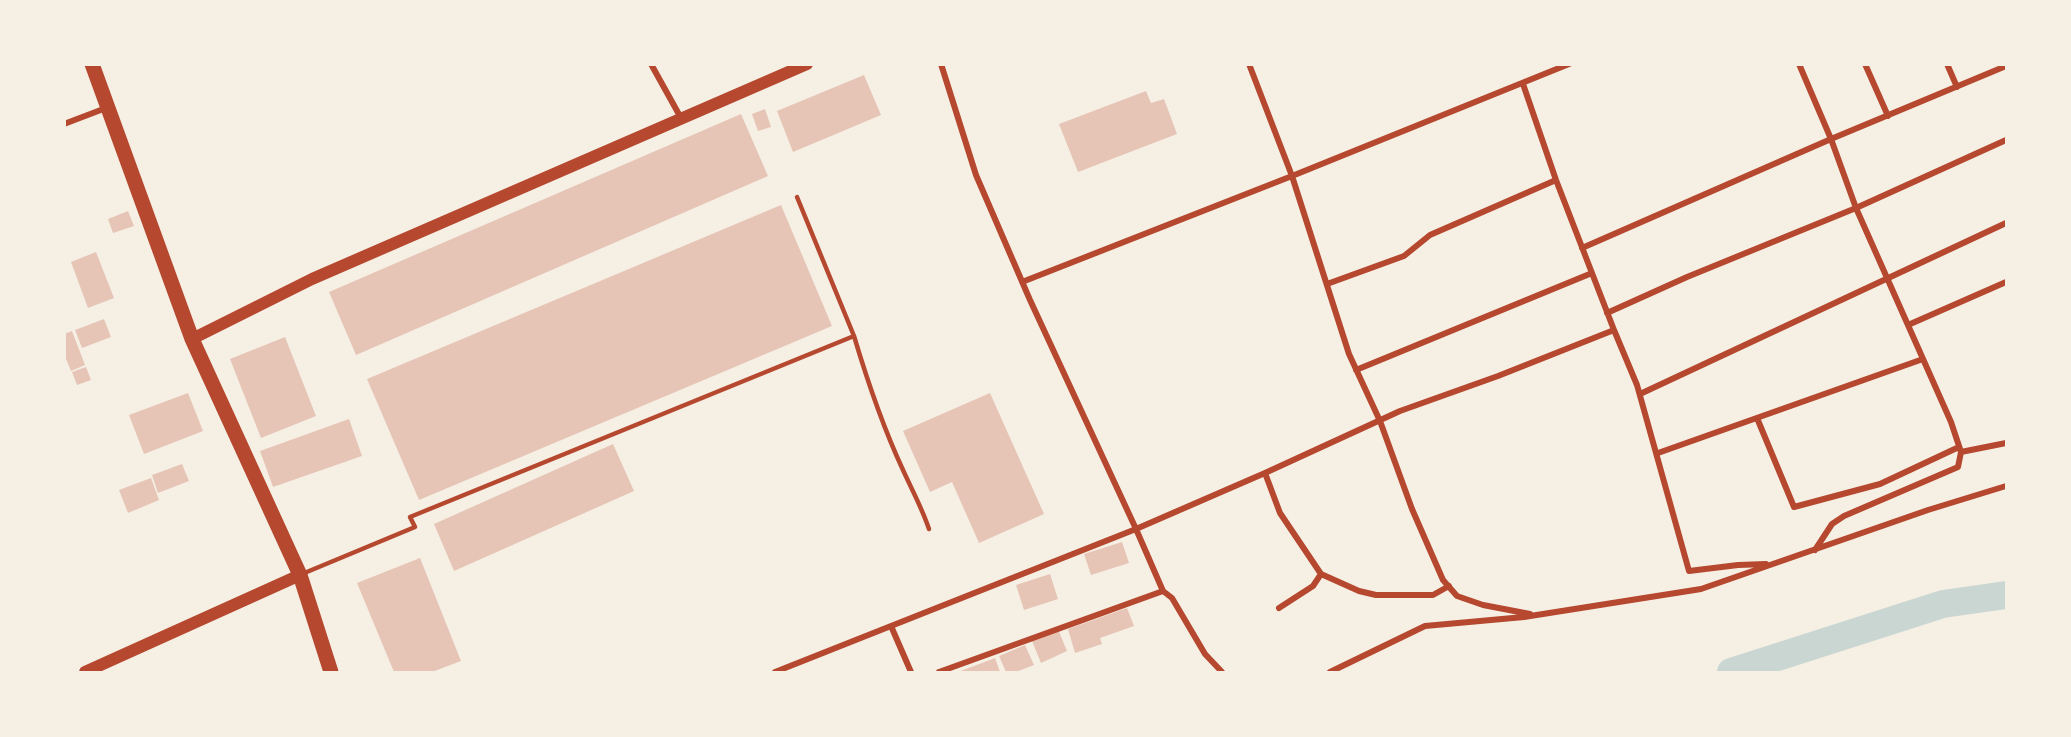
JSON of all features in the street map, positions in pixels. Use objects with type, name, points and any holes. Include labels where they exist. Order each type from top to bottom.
[{"type":"highway","points":[[92,64],[111,106],[192,339],[300,575],[331,672]]},
{"type":"main road","points":[[192,339],[312,279],[807,64]]},
{"type":"main road","points":[[85,672],[300,575]]},
{"type":"street","points":[[651,64],[681,118]]},
{"type":"street","points":[[941,64],[976,175],[1022,282],[1163,591],[1172,598],[1205,654],[1222,672]]},
{"type":"street","points":[[1249,64],[1292,176],[1349,354],[1380,421],[1428,548],[1443,580],[1457,596],[1483,605],[1534,615]]},
{"type":"street","points":[[1022,282],[1569,64]]},
{"type":"street","points":[[1799,64],[1831,139],[1856,208],[1923,359],[1960,450],[1958,467],[1873,503],[1832,524],[1815,550]]},
{"type":"street","points":[[1865,64],[1888,116]]},
{"type":"street","points":[[1947,64],[1957,87]]},
{"type":"street","points":[[1582,248],[1831,139],[2007,66]]},
{"type":"street","points":[[1523,84],[1556,180],[1640,394],[1689,571],[1738,565],[1774,564]]},
{"type":"street","points":[[64,124],[111,106]]},
{"type":"street","points":[[1607,313],[1687,277],[1856,208],[2007,140]]},
{"type":"street","points":[[1327,285],[1404,256],[1430,235],[1556,180]]},
{"type":"street","points":[[1640,394],[2007,224]]},
{"type":"street","points":[[1356,370],[1592,273]]},
{"type":"street","points":[[1908,325],[2007,282]]},
{"type":"street","points":[[775,672],[1136,529],[1400,411],[1498,376],[1614,330]]},
{"type":"street","points":[[1658,453],[1923,359]]},
{"type":"street","points":[[1757,418],[1794,507],[1880,484],[1960,450],[2007,443]]},
{"type":"street","points":[[1265,473],[1281,513],[1322,574],[1359,591],[1376,595],[1432,595],[1449,586]]},
{"type":"street","points":[[1330,672],[1425,626],[1534,615],[1701,589],[1928,510],[2007,486]]},
{"type":"street","points":[[1279,608],[1313,586],[1322,574]]},
{"type":"street","points":[[939,672],[1163,591]]},
{"type":"street","points":[[891,626],[911,672]]},
{"type":"lane","points":[[797,197],[854,336],[871,394],[903,472],[923,510],[929,529]]},
{"type":"lane","points":[[300,575],[415,527],[410,517],[854,336]]},
{"type":"building","points":[[864,75],[881,115],[793,152],[777,111]]},
{"type":"building","points":[[1146,91],[1151,103],[1164,99],[1177,134],[1078,172],[1059,124]]},
{"type":"building","points":[[765,109],[771,127],[758,131],[752,114]]},
{"type":"building","points":[[741,114],[768,176],[356,355],[329,292]]},
{"type":"building","points":[[781,205],[832,326],[419,500],[367,379]]},
{"type":"building","points":[[128,211],[134,226],[113,233],[108,219]]},
{"type":"building","points":[[96,252],[114,298],[88,308],[71,262]]},
{"type":"building","points":[[104,319],[111,337],[82,348],[75,330]]},
{"type":"building","points":[[72,331],[85,365],[71,371],[64,354],[64,334]]},
{"type":"building","points":[[285,337],[316,416],[261,438],[230,359]]},
{"type":"building","points":[[86,367],[91,380],[77,385],[72,372]]},
{"type":"building","points":[[188,393],[203,431],[144,454],[129,415]]},
{"type":"building","points":[[990,393],[1044,514],[979,543],[952,482],[930,492],[903,431]]},
{"type":"building","points":[[349,419],[362,456],[273,487],[260,451]]},
{"type":"building","points":[[613,444],[634,491],[454,571],[434,524]]},
{"type":"building","points":[[182,464],[189,481],[158,493],[152,475]]},
{"type":"building","points":[[151,478],[159,500],[128,513],[119,490]]},
{"type":"building","points":[[1122,542],[1129,563],[1091,575],[1084,554]]},
{"type":"building","points":[[420,558],[461,661],[432,672],[394,672],[357,583]]},
{"type":"building","points":[[1050,574],[1058,599],[1024,610],[1016,585]]},
{"type":"building","points":[[1127,608],[1134,626],[1100,638],[1102,644],[1075,653],[1068,629]]},
{"type":"building","points":[[1058,629],[1067,651],[1041,663],[1032,641]]},
{"type":"building","points":[[1025,645],[1034,665],[1016,672],[1006,672],[999,656]]},
{"type":"building","points":[[995,658],[1000,672],[958,672]]},
{"type":"waterway","points":[[1731,672],[1943,604],[2006,595]]}]
